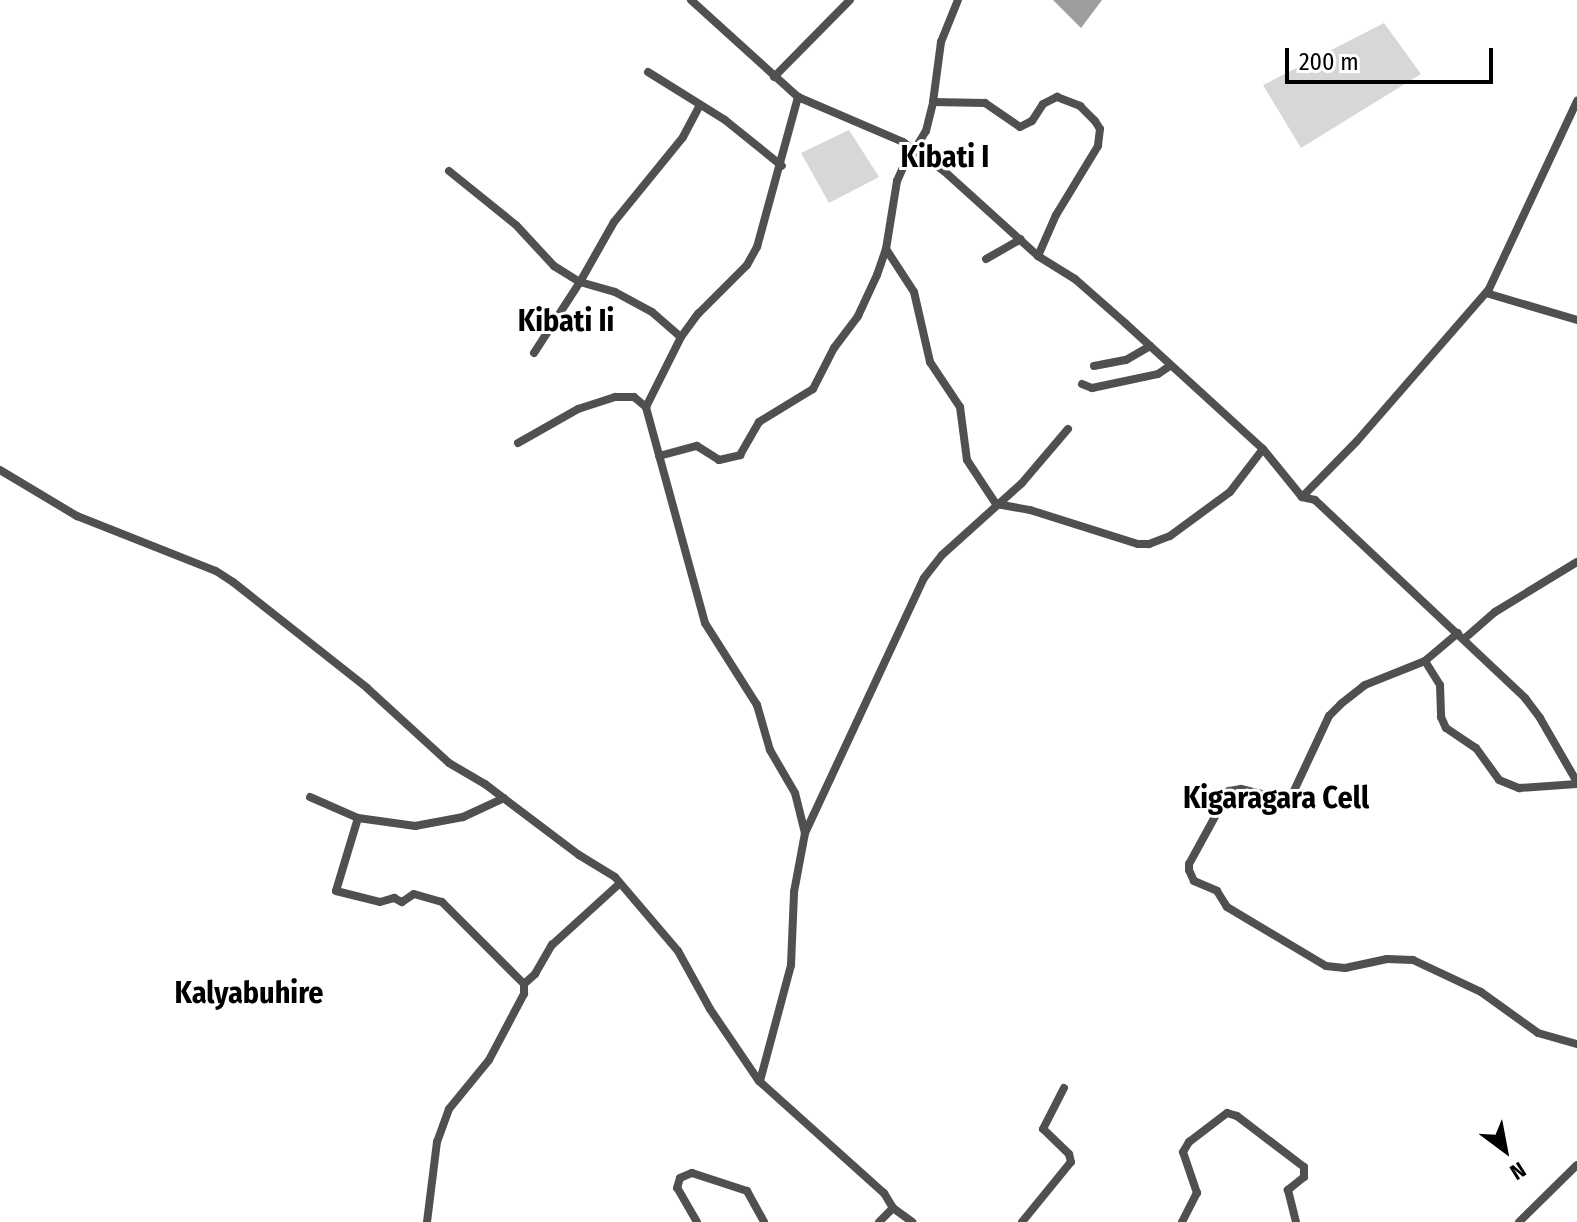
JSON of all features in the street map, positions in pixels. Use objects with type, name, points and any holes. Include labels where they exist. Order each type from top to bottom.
[{"type":"street","points":[[691,0],[798,97],[885,133],[913,149],[1038,256],[1075,279],[1263,449],[1302,497],[1315,500],[1461,636],[1540,718],[1577,783],[1519,788],[1499,780],[1476,748],[1446,728],[1441,717],[1440,685],[1425,661]]},
{"type":"street","points":[[774,77],[850,0]]},
{"type":"street","points":[[659,456],[697,446],[719,460],[740,455],[759,422],[813,389],[834,348],[863,306],[886,249],[897,181],[926,131],[941,42],[958,0]]},
{"type":"street","points":[[648,72],[782,166]]},
{"type":"street","points":[[646,407],[681,337],[698,314],[747,265],[757,247],[782,166],[798,97]]},
{"type":"street","points":[[933,102],[985,103],[1020,127],[1032,121],[1043,104],[1057,97],[1080,106],[1095,121],[1100,129],[1098,146],[1056,215],[1038,256]]},
{"type":"street","points":[[1302,497],[1357,441],[1486,293],[1577,101]]},
{"type":"street","points":[[534,353],[614,222],[666,159],[701,109]]},
{"type":"street","points":[[449,171],[516,225],[554,266],[580,282],[615,292],[652,312],[681,337]]},
{"type":"street","points":[[986,259],[1021,239]]},
{"type":"street","points":[[886,249],[914,292],[930,362],[960,407],[967,460],[996,504],[1030,510],[1138,544],[1149,544],[1170,536],[1230,492],[1263,449]]},
{"type":"street","points":[[1486,293],[1577,320]]},
{"type":"street","points":[[1094,366],[1135,356],[1150,346]]},
{"type":"street","points":[[1082,384],[1092,388],[1158,374],[1170,366]]},
{"type":"street","points":[[518,443],[578,409],[615,397],[634,397],[646,407],[709,633],[757,705],[770,750],[795,793],[805,833]]},
{"type":"street","points":[[759,1081],[791,965],[794,892],[805,833],[910,602],[933,565],[1022,483],[1068,429]]},
{"type":"street","points":[[0,470],[77,516],[216,571],[367,688],[449,763],[615,877],[618,885],[640,903],[678,951],[703,999],[759,1081],[884,1193],[893,1208],[912,1222]]},
{"type":"street","points":[[1577,562],[1495,612],[1425,661],[1365,685],[1329,716],[1293,793],[1278,798],[1236,789],[1229,791],[1189,864],[1191,877],[1217,891],[1227,907],[1326,966],[1345,968],[1387,959],[1413,960],[1481,992],[1530,1028],[1577,1044]]},
{"type":"street","points":[[310,797],[358,818],[402,826],[440,823],[473,814],[504,798]]},
{"type":"street","points":[[358,818],[336,891],[351,898],[380,902],[394,898],[402,902],[414,894],[442,902],[524,984]]},
{"type":"street","points":[[427,1222],[442,1125],[494,1051],[524,994],[524,984],[560,937],[618,885]]},
{"type":"street","points":[[1022,1222],[1071,1162],[1069,1154],[1043,1129],[1064,1088]]},
{"type":"street","points":[[1182,1222],[1197,1193],[1183,1152],[1189,1142],[1227,1113],[1237,1116],[1304,1167],[1304,1177],[1288,1190],[1296,1222]]},
{"type":"street","points":[[1519,1222],[1577,1165]]},
{"type":"street","points":[[697,1222],[677,1188],[680,1178],[692,1173],[743,1188],[764,1222]]},
{"type":"street","points":[[879,1222],[893,1208]]},
{"type":"shaded area","points":[[1053,0],[1102,0],[1081,28]]},
{"type":"shaded area","points":[[1384,23],[1421,74],[1301,148],[1263,85]]},
{"type":"shaded area","points":[[849,130],[879,177],[829,203],[801,153]]},
{"type":"district","name":"Kibati I","points":[[945,157]]},
{"type":"district","name":"Kibati Ii","points":[[566,321]]},
{"type":"district","name":"Kigaragara Cell","points":[[1276,798]]},
{"type":"district","name":"Kalyabuhire","points":[[249,993]]}]
